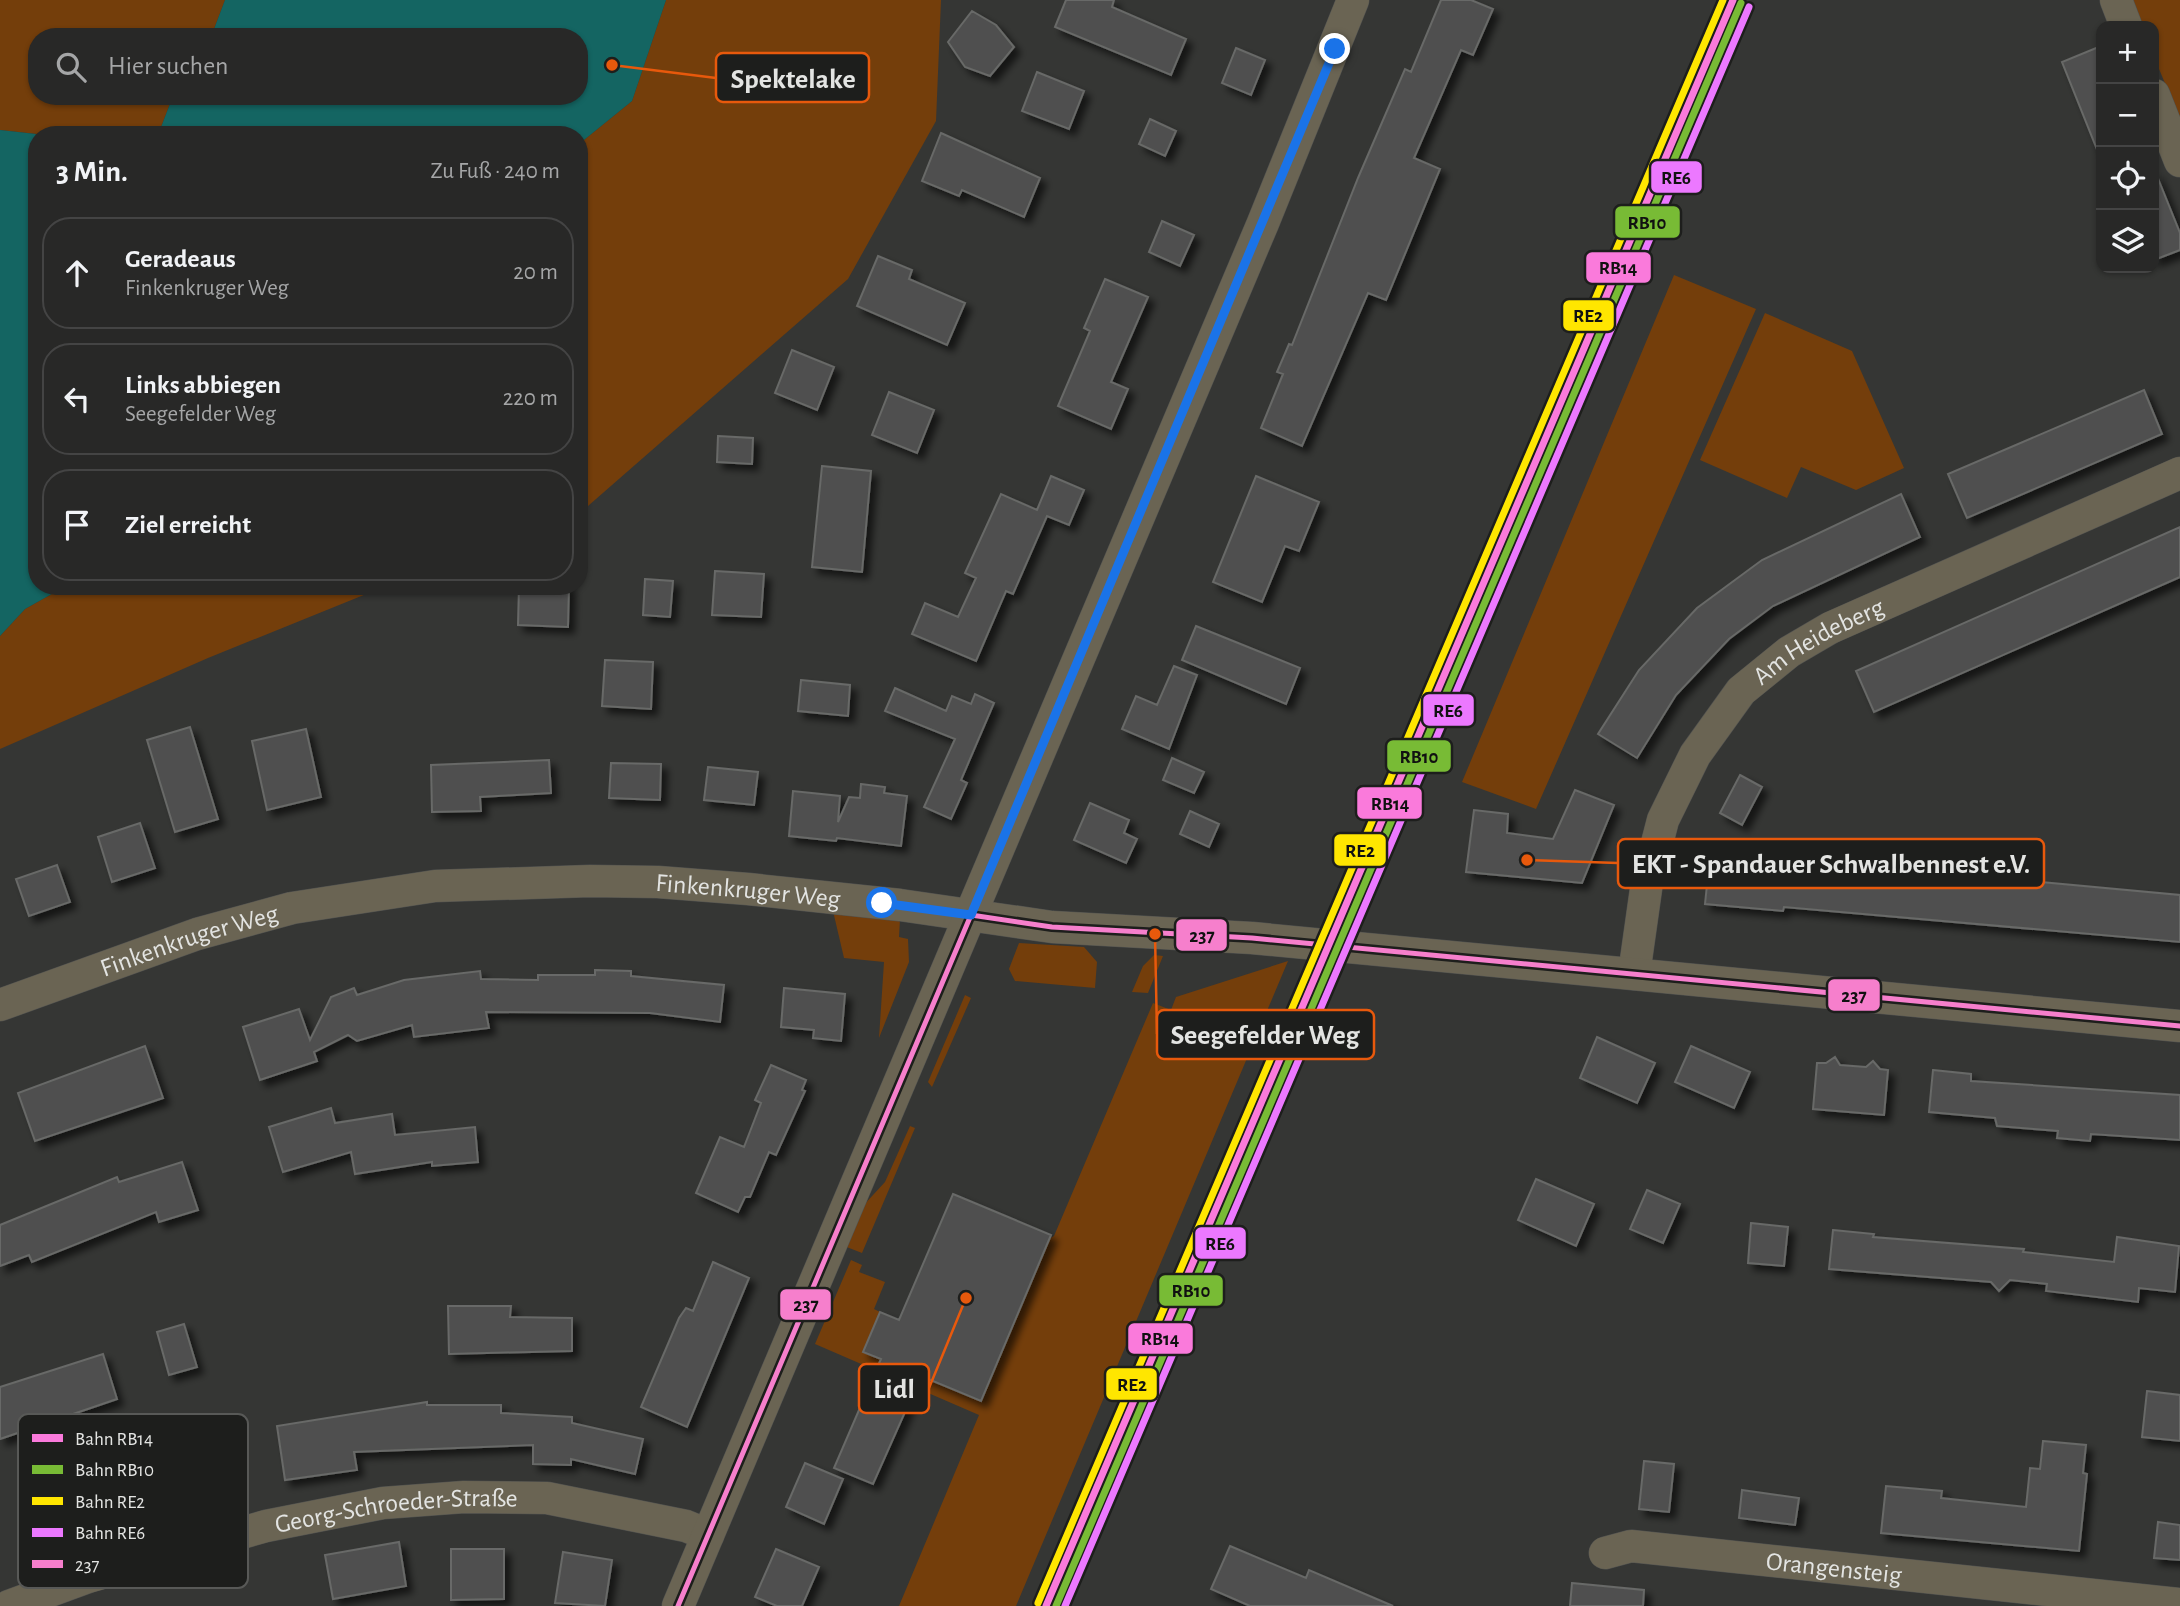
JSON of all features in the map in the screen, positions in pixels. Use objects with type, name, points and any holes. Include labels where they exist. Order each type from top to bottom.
[{"type":"street","points":[[678,1606],[1263,223],[1353,0]]},
{"type":"street","points":[[2116,0],[2124,21]]},
{"type":"street","points":[[2159,108],[2180,161]]},
{"type":"street","name":"Am Heideberg","points":[[1634,974],[1647,881],[1663,820],[1695,755],[1741,691],[1789,652],[1830,628],[2180,472]]},
{"type":"street","name":"Finkenkruger Weg","points":[[0,1005],[197,934],[273,912],[435,886],[658,881],[882,903],[1052,927],[1252,938],[2180,1026]]},
{"type":"street","name":"Georg-Schroeder-Straße","points":[[248,1531],[383,1503],[464,1497],[547,1498],[686,1526],[708,1535]]},
{"type":"street","name":"Orangensteig","points":[[1605,1553],[1631,1546],[2061,1599],[2180,1604]]},
{"type":"street","name":"Georg-Schroeder-Straße","points":[[9,1606],[58,1588]]},
{"type":"shaded area","points":[[0,0],[225,0],[214,28],[28,28],[28,105],[170,105],[161,126],[28,126],[28,133],[0,130]]},
{"type":"shaded area","points":[[666,0],[941,0],[936,121],[848,279],[588,506],[588,137],[632,101]]},
{"type":"shaded area","points":[[2129,0],[2180,0],[2180,119],[2159,69],[2159,21],[2138,21]]},
{"type":"shaded area","points":[[1674,275],[1756,309],[1536,809],[1462,782]]},
{"type":"shaded area","points":[[1765,313],[1852,351],[1904,468],[1856,490],[1801,467],[1787,498],[1700,460]]},
{"type":"shaded area","points":[[50,595],[364,595],[208,658],[0,749],[0,636],[25,609]]},
{"type":"shaded area","points":[[833,911],[900,919],[899,937],[908,939],[909,962],[879,1038],[884,962],[844,958]]},
{"type":"shaded area","points":[[1019,943],[1084,947],[1097,962],[1095,988],[1015,981],[1009,969]]},
{"type":"shaded area","points":[[1154,955],[1163,956],[1148,993],[1132,992],[1143,966]]},
{"type":"shaded area","points":[[1288,961],[1016,1606],[899,1606],[979,1415],[815,1344],[851,1260],[862,1265],[859,1272],[885,1282],[874,1309],[880,1312],[863,1352],[1054,1236],[1153,1003],[1171,1010],[1176,997]]},
{"type":"shaded area","points":[[965,995],[971,998],[932,1087],[928,1082]]},
{"type":"shaded area","points":[[910,1126],[915,1128],[862,1253],[844,1246],[861,1208],[885,1182]]},
{"type":"water","points":[[225,0],[666,0],[632,101],[588,137],[588,126],[161,126],[170,105],[588,105],[588,28],[214,28]]},
{"type":"water","points":[[0,130],[28,133],[28,595],[50,595],[25,609],[0,636]]},
{"type":"building","points":[[1066,0],[1114,0],[1112,7],[1186,39],[1171,75],[1055,27]]},
{"type":"building","points":[[1441,0],[1471,0],[1493,9],[1473,55],[1461,50],[1414,158],[1440,169],[1386,300],[1368,293],[1302,446],[1261,428],[1283,374],[1277,372],[1289,344],[1292,345],[1358,178],[1405,69],[1411,72]]},
{"type":"building","points":[[972,11],[996,25],[1014,47],[990,76],[965,67],[948,42]]},
{"type":"building","points":[[1236,48],[1265,60],[1251,95],[1222,83]]},
{"type":"building","points":[[2096,48],[2096,147],[2062,62]]},
{"type":"building","points":[[1037,72],[1084,91],[1069,129],[1022,111]]},
{"type":"building","points":[[1150,119],[1176,131],[1165,156],[1139,144]]},
{"type":"building","points":[[941,133],[1040,178],[1024,217],[962,190],[959,196],[922,181]]},
{"type":"building","points":[[2159,181],[2180,233],[2180,250],[2159,258]]},
{"type":"building","points":[[1162,221],[1194,235],[1180,266],[1149,252]]},
{"type":"building","points":[[878,256],[912,270],[909,279],[965,303],[947,345],[857,306]]},
{"type":"building","points":[[1105,279],[1148,297],[1111,382],[1128,389],[1111,429],[1058,406],[1090,331],[1084,328]]},
{"type":"building","points":[[792,350],[834,367],[817,410],[775,393]]},
{"type":"building","points":[[2144,390],[2162,434],[1967,518],[1948,474]]},
{"type":"building","points":[[889,392],[934,410],[917,453],[872,435]]},
{"type":"building","points":[[718,436],[753,438],[752,464],[717,462]]},
{"type":"building","points":[[822,466],[871,471],[862,572],[812,567]]},
{"type":"building","points":[[1051,476],[1084,490],[1069,525],[1047,516],[1013,594],[1006,591],[976,661],[912,634],[925,603],[958,617],[976,578],[965,573],[1001,494],[1037,510]]},
{"type":"building","points":[[1256,476],[1319,502],[1299,551],[1285,546],[1262,602],[1213,582]]},
{"type":"building","points":[[1901,494],[1920,537],[1773,606],[1729,639],[1676,695],[1637,758],[1598,734],[1639,670],[1697,608],[1762,560]]},
{"type":"building","points":[[2180,527],[2180,577],[1874,712],[1856,671]]},
{"type":"building","points":[[715,571],[764,574],[761,617],[712,615]]},
{"type":"building","points":[[645,579],[673,581],[670,617],[643,615]]},
{"type":"building","points":[[519,595],[569,595],[568,627],[518,625]]},
{"type":"building","points":[[1196,626],[1300,668],[1286,704],[1182,660]]},
{"type":"building","points":[[605,660],[653,662],[651,709],[602,706]]},
{"type":"building","points":[[1174,666],[1197,675],[1169,749],[1122,729],[1136,696],[1157,705]]},
{"type":"building","points":[[801,680],[850,685],[848,716],[798,711]]},
{"type":"building","points":[[895,688],[946,711],[952,696],[971,704],[975,694],[994,703],[961,780],[967,783],[951,819],[924,807],[955,739],[885,711]]},
{"type":"building","points":[[190,727],[218,819],[175,832],[147,740]]},
{"type":"building","points":[[306,729],[321,797],[267,810],[252,741]]},
{"type":"building","points":[[1172,758],[1204,772],[1194,793],[1163,780]]},
{"type":"building","points":[[549,760],[551,793],[480,797],[481,811],[432,812],[431,765]]},
{"type":"building","points":[[611,763],[661,764],[660,800],[609,798]]},
{"type":"building","points":[[708,767],[758,772],[754,805],[704,800]]},
{"type":"building","points":[[1740,775],[1762,787],[1742,825],[1720,813]]},
{"type":"building","points":[[861,784],[885,787],[884,793],[907,796],[901,846],[837,838],[836,841],[789,836],[793,791],[840,796],[838,822],[849,797],[860,798]]},
{"type":"building","points":[[1575,790],[1614,805],[1582,883],[1466,872],[1474,810],[1508,814],[1507,833],[1553,839]]},
{"type":"building","points":[[1090,803],[1129,820],[1124,833],[1137,839],[1126,863],[1074,840]]},
{"type":"building","points":[[1190,811],[1219,824],[1209,847],[1180,834]]},
{"type":"building","points":[[140,823],[155,868],[112,882],[98,837]]},
{"type":"building","points":[[1710,856],[1817,866],[1805,860],[2180,895],[2180,942],[1784,907],[1783,911],[1705,904]]},
{"type":"building","points":[[57,865],[70,902],[29,916],[16,879]]},
{"type":"building","points":[[595,970],[631,971],[631,976],[724,985],[720,1022],[650,1013],[486,1012],[489,1028],[414,1037],[412,1025],[357,1041],[348,1035],[314,1052],[317,1061],[260,1080],[243,1027],[299,1009],[310,1040],[331,997],[354,988],[357,995],[404,980],[480,971],[481,979],[538,980],[538,975],[595,975]]},
{"type":"building","points":[[784,988],[845,994],[841,1041],[813,1038],[814,1030],[781,1027]]},
{"type":"building","points":[[1597,1037],[1655,1063],[1637,1103],[1580,1078]]},
{"type":"building","points":[[145,1046],[163,1098],[35,1141],[18,1093]]},
{"type":"building","points":[[1691,1046],[1750,1072],[1734,1108],[1675,1082]]},
{"type":"building","points":[[1835,1057],[1840,1065],[1866,1067],[1873,1061],[1880,1069],[1888,1070],[1884,1115],[1813,1109],[1817,1063],[1826,1063]]},
{"type":"building","points":[[771,1065],[806,1080],[802,1090],[805,1091],[776,1155],[769,1152],[750,1197],[745,1197],[738,1212],[696,1193],[720,1137],[744,1147],[761,1103],[755,1100]]},
{"type":"building","points":[[1933,1070],[1971,1074],[1971,1081],[2180,1095],[2180,1140],[2091,1134],[2090,1141],[2057,1138],[2058,1131],[1997,1126],[1995,1118],[1929,1112]]},
{"type":"building","points":[[331,1108],[335,1123],[392,1114],[395,1135],[475,1127],[478,1162],[432,1166],[432,1162],[355,1174],[351,1152],[283,1172],[269,1127]]},
{"type":"building","points":[[182,1162],[198,1210],[159,1222],[156,1212],[32,1262],[29,1255],[0,1266],[0,1225],[117,1177],[119,1182]]},
{"type":"building","points":[[1536,1179],[1594,1204],[1576,1246],[1518,1220]]},
{"type":"building","points":[[1647,1190],[1680,1204],[1663,1243],[1630,1229]]},
{"type":"building","points":[[953,1194],[1051,1235],[981,1401],[921,1376],[873,1484],[834,1468],[881,1359],[863,1352],[880,1312],[899,1320]]},
{"type":"building","points":[[1751,1223],[1788,1227],[1784,1266],[1748,1263]]},
{"type":"building","points":[[1833,1230],[1874,1234],[1873,1237],[2024,1249],[2023,1252],[2114,1262],[2117,1237],[2179,1246],[2175,1292],[2139,1288],[2138,1302],[2046,1291],[2047,1284],[2010,1280],[1999,1291],[1991,1282],[1829,1269]]},
{"type":"building","points":[[713,1262],[749,1278],[687,1427],[641,1407],[679,1318],[686,1308],[693,1311]]},
{"type":"building","points":[[448,1306],[511,1306],[510,1317],[572,1318],[572,1351],[449,1354]]},
{"type":"building","points":[[184,1324],[197,1367],[169,1375],[157,1332]]},
{"type":"building","points":[[103,1354],[117,1399],[73,1414],[18,1414],[18,1433],[0,1439],[0,1387]]},
{"type":"building","points":[[2147,1391],[2180,1395],[2180,1441],[2142,1437]]},
{"type":"building","points":[[427,1402],[427,1405],[501,1405],[501,1413],[572,1417],[572,1423],[643,1439],[635,1474],[571,1459],[571,1465],[533,1464],[533,1445],[354,1452],[357,1470],[285,1480],[277,1426]]},
{"type":"building","points":[[2043,1441],[2086,1445],[2083,1473],[2087,1474],[2079,1551],[1881,1533],[1886,1486],[1942,1491],[1941,1498],[2026,1507],[2030,1468],[2040,1469]]},
{"type":"building","points":[[1644,1461],[1674,1464],[1669,1512],[1639,1509]]},
{"type":"building","points":[[805,1463],[843,1479],[824,1524],[786,1507]]},
{"type":"building","points":[[1742,1490],[1799,1498],[1795,1525],[1739,1518]]},
{"type":"building","points":[[2158,1522],[2180,1525],[2180,1560],[2154,1558]]},
{"type":"building","points":[[399,1542],[406,1586],[333,1599],[325,1555]]},
{"type":"building","points":[[1230,1546],[1306,1578],[1309,1570],[1393,1606],[1250,1606],[1211,1589]]},
{"type":"building","points":[[451,1549],[504,1549],[504,1599],[451,1600]]},
{"type":"building","points":[[776,1549],[819,1567],[802,1606],[777,1606],[755,1597]]},
{"type":"building","points":[[563,1552],[612,1560],[605,1606],[555,1603]]},
{"type":"building","points":[[1572,1583],[1644,1590],[1643,1606],[1570,1606]]},
{"type":"rail line","name":"RE2","points":[[1038,1603],[1723,0]]},
{"type":"rail line","name":"RB14","points":[[1046,1606],[1733,0]]},
{"type":"rail line","name":"RB10","points":[[1056,1606],[1741,3]]},
{"type":"rail line","name":"RE6","points":[[1065,1606],[1749,7]]},
{"type":"transit line","name":"237","points":[[678,1606],[971,915],[1052,927],[1252,938],[2180,1026]]},
{"type":"place","name":"Spektelake","points":[[612,65]]},
{"type":"place","name":"EKT - Spandauer Schwalbennest e.V.","points":[[1527,860]]},
{"type":"place","name":"Seegefelder Weg","points":[[1155,934]]},
{"type":"place","name":"Lidl","points":[[966,1298]]},
{"type":"route","points":[[882,903],[971,915],[1335,49]]}]
